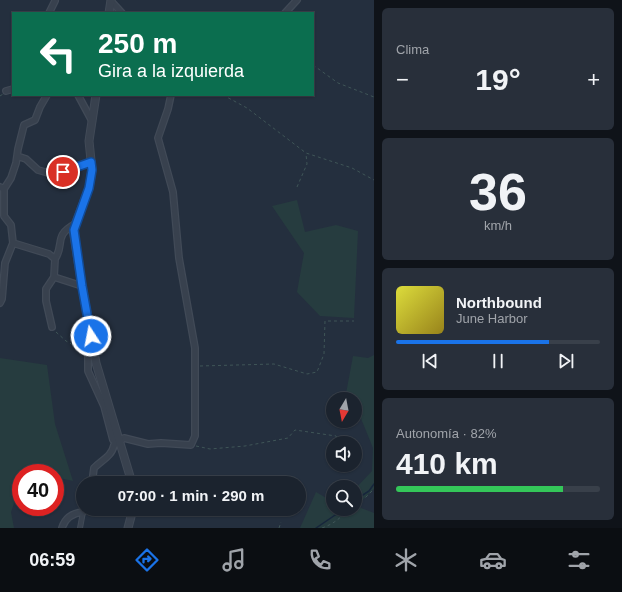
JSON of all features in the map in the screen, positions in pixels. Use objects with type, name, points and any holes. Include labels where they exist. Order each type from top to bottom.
[{"type":"street","points":[[49,12],[55,0]]},
{"type":"street","points":[[109,12],[111,0]]},
{"type":"street","points":[[111,0],[121,12]]},
{"type":"street","points":[[286,12],[297,0]]},
{"type":"street","points":[[6,91],[12,89]]},
{"type":"street","points":[[0,302],[2,299],[4,263],[13,242],[10,225],[2,216],[2,188],[11,178],[16,163],[24,125],[35,120],[45,96]]},
{"type":"street","points":[[79,96],[92,121]]},
{"type":"street","points":[[96,96],[89,141],[92,170],[89,188],[74,230],[91,352],[130,476]]},
{"type":"street","points":[[93,476],[94,468],[109,456],[114,445],[124,438],[148,444],[161,443],[191,445],[195,436],[195,348],[179,258],[173,192],[158,138],[171,96]]},
{"type":"street","points":[[17,156],[26,160],[38,170],[52,174],[91,162]]},
{"type":"street","points":[[52,327],[46,301],[46,289],[54,277],[55,259],[62,235],[68,228],[75,224]]},
{"type":"street","points":[[13,242],[49,254],[55,259]]},
{"type":"street","points":[[54,277],[82,286]]},
{"type":"street","points":[[91,352],[88,371],[104,406],[112,440],[120,442]]},
{"type":"street","points":[[62,528],[69,516],[76,513]]},
{"type":"street","points":[[80,528],[82,516]]},
{"type":"street","points":[[128,528],[131,516]]},
{"type":"path","points":[[314,66],[338,83],[374,97]]},
{"type":"path","points":[[225,96],[246,108],[306,153],[352,168],[374,180]]},
{"type":"path","points":[[297,187],[307,164],[306,153]]},
{"type":"path","points":[[195,366],[274,364],[307,374],[317,372],[324,354],[325,321],[354,321]]},
{"type":"path","points":[[52,327],[57,334],[66,340],[91,352]]},
{"type":"path","points":[[191,445],[210,449],[245,446],[288,438],[295,430],[336,436]]},
{"type":"path","points":[[362,500],[374,489]]},
{"type":"path","points":[[322,528],[330,526],[342,516]]},
{"type":"path","points":[[279,528],[281,522]]},
{"type":"green space","points":[[297,200],[305,232],[336,225],[358,231],[354,318],[320,316],[297,292],[304,253],[272,206]]},
{"type":"green space","points":[[374,355],[374,489],[362,500],[362,482],[372,471],[373,448],[362,421],[362,392],[346,392],[353,356],[368,358]]},
{"type":"green space","points":[[0,358],[47,365],[55,424],[73,481],[64,479],[64,464],[12,464],[11,512],[14,528],[0,528]]},
{"type":"green space","points":[[316,492],[326,498],[326,516],[362,516],[362,508],[374,513],[374,528],[300,528]]},
{"type":"waterway","points":[[362,496],[369,491],[374,484]]},
{"type":"waterway","points":[[316,528],[334,516]]},
{"type":"route","points":[[63,172],[91,162],[92,170],[89,188],[77,218],[74,230],[91,336]]}]
